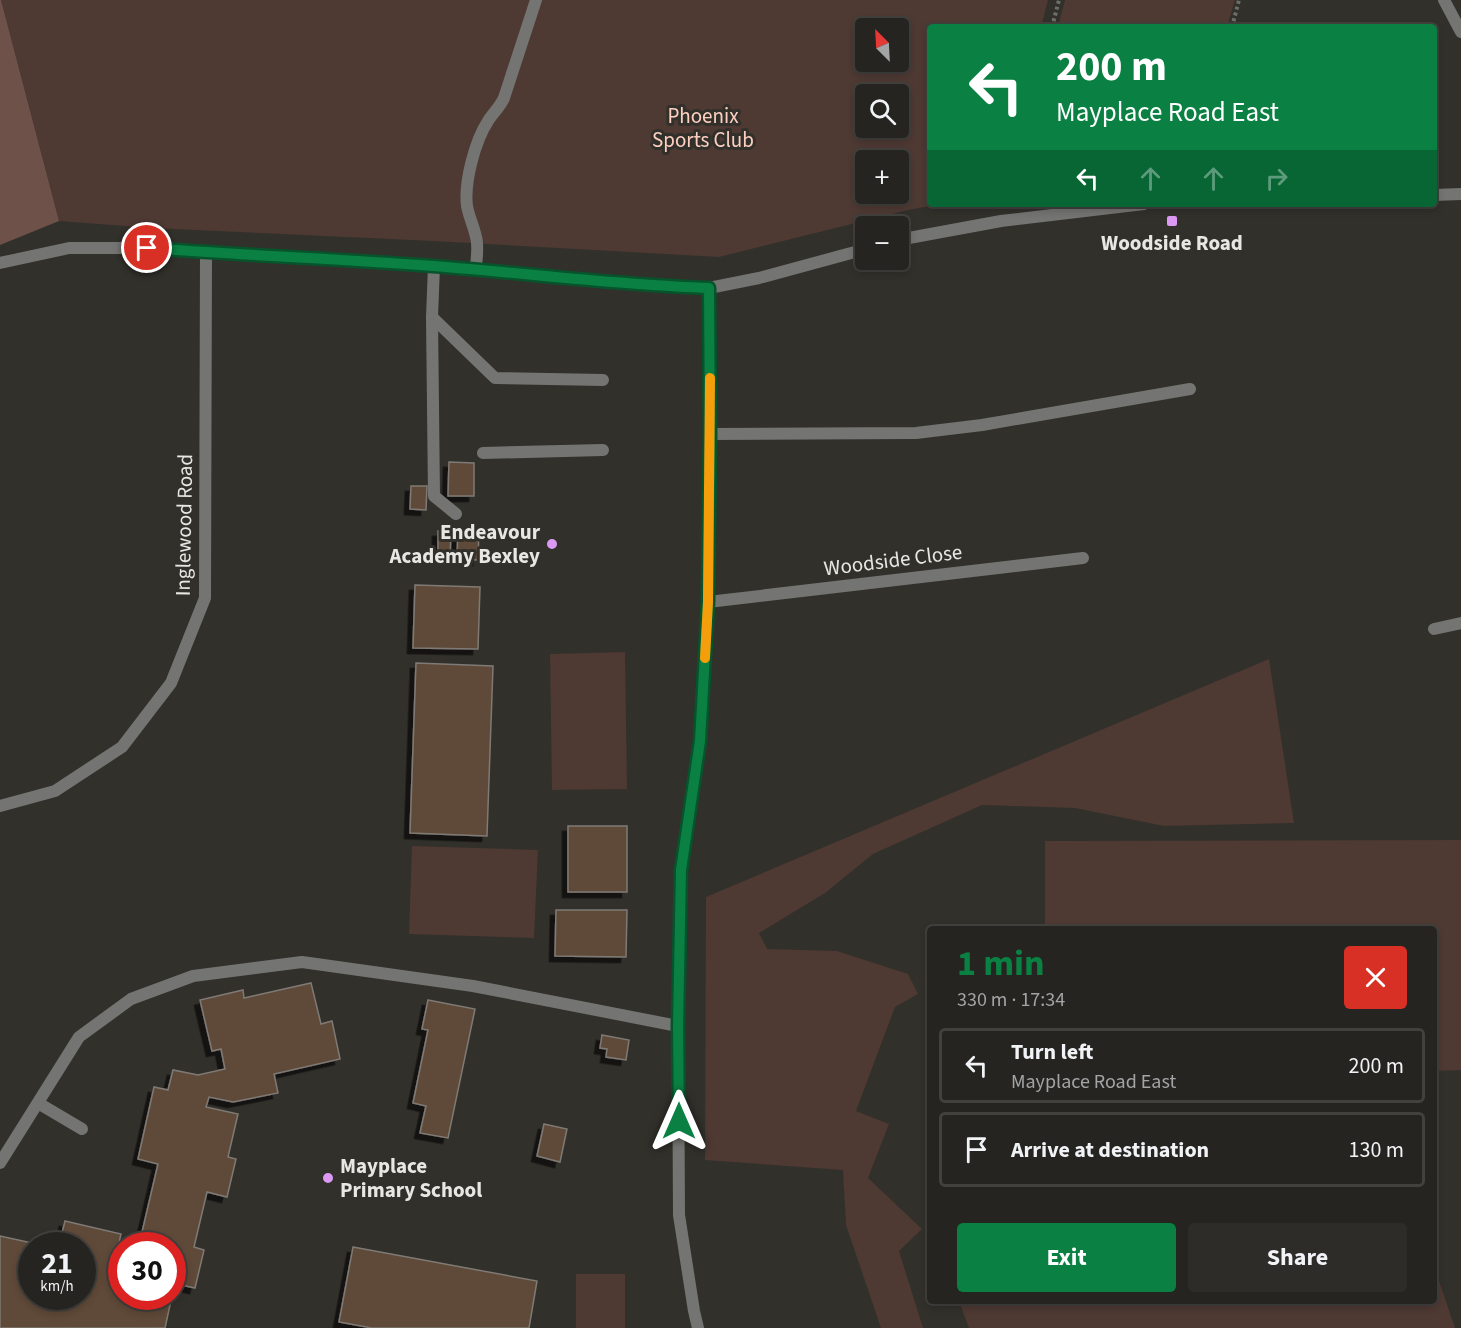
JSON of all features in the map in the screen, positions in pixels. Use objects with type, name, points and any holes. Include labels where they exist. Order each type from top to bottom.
[{"type":"street","points":[[476,270],[477,240],[467,207],[468,176],[480,135],[489,119],[501,106],[536,0]]},
{"type":"street","points":[[1444,0],[1461,32]]},
{"type":"street","points":[[1437,195],[1461,194]]},
{"type":"street","points":[[909,238],[1001,221],[1119,207]]},
{"type":"street","points":[[0,264],[69,248],[147,248],[434,266],[661,286],[709,288],[759,278],[855,252]]},
{"type":"street","name":"Inglewood Road","points":[[0,806],[56,791],[122,747],[171,683],[205,598],[206,252]]},
{"type":"street","points":[[434,266],[432,317],[434,496],[456,514]]},
{"type":"street","points":[[698,1328],[693,1311],[679,1215],[678,1026],[681,870],[700,741],[708,602],[709,288]]},
{"type":"street","points":[[432,317],[495,378],[603,380]]},
{"type":"street","points":[[710,434],[916,433],[982,425],[1190,389]]},
{"type":"street","points":[[483,453],[603,450]]},
{"type":"street","name":"Woodside Close","points":[[708,602],[1083,558]]},
{"type":"street","points":[[1434,629],[1461,623]]},
{"type":"street","points":[[0,1163],[79,1037],[131,999],[192,976],[302,962],[473,987],[678,1026]]},
{"type":"street","points":[[38,1103],[82,1129]]},
{"type":"path","points":[[1053,24],[1059,0]]},
{"type":"path","points":[[1233,24],[1239,0]]},
{"type":"green space","name":"Phoenix Sports Club","points":[[1,0],[1048,0],[1042,24],[927,24],[927,206],[884,216],[855,216],[855,223],[719,257],[151,228],[59,221]]},
{"type":"green space","points":[[1065,0],[1235,0],[1228,24],[1059,24]]},
{"type":"green space","points":[[625,652],[627,789],[552,790],[550,654]]},
{"type":"green space","points":[[1269,659],[1294,823],[1164,826],[1075,808],[982,805],[873,854],[825,893],[759,933],[767,949],[837,951],[908,974],[918,994],[895,1007],[856,1111],[889,1124],[868,1178],[922,1229],[899,1251],[923,1328],[881,1328],[846,1225],[843,1170],[705,1160],[706,897]]},
{"type":"green space","points":[[1461,840],[1461,1070],[1437,1071],[1437,926],[1045,926],[1045,841]]},
{"type":"green space","points":[[412,846],[538,850],[534,938],[409,934]]},
{"type":"green space","points":[[576,1274],[625,1274],[625,1328],[576,1328]]},
{"type":"green space","points":[[1437,1275],[1455,1328],[969,1328],[960,1304],[1437,1304]]},
{"type":"shaded area","points":[[0,0],[59,221],[0,245]]},
{"type":"building","points":[[449,462],[474,463],[474,496],[448,496]]},
{"type":"building","points":[[411,486],[427,486],[426,510],[410,509]]},
{"type":"building","points":[[458,530],[479,531],[478,560],[457,559]]},
{"type":"building","points":[[438,531],[451,531],[450,557],[438,557]]},
{"type":"building","points":[[415,585],[480,587],[478,649],[413,648]]},
{"type":"building","points":[[416,663],[493,666],[487,836],[410,833]]},
{"type":"building","points":[[568,826],[627,826],[627,892],[568,892]]},
{"type":"building","points":[[556,910],[627,910],[626,957],[555,956]]},
{"type":"building","points":[[311,983],[321,1024],[332,1021],[340,1059],[274,1074],[278,1093],[233,1102],[209,1097],[206,1107],[238,1114],[228,1157],[236,1159],[227,1197],[207,1192],[194,1247],[204,1250],[195,1288],[186,1286],[186,1232],[142,1232],[158,1164],[138,1159],[154,1087],[168,1090],[173,1070],[198,1075],[225,1069],[221,1049],[212,1051],[200,1000],[243,990],[244,998]]},
{"type":"building","points":[[428,1000],[475,1009],[448,1138],[420,1133],[426,1106],[413,1103],[428,1030],[422,1029]]},
{"type":"building","points":[[602,1035],[629,1040],[626,1060],[606,1057],[607,1049],[600,1048]]},
{"type":"building","points":[[544,1124],[567,1129],[560,1162],[537,1156]]},
{"type":"building","points":[[65,1221],[112,1232],[108,1232],[108,1310],[169,1310],[165,1328],[0,1328],[0,1236],[18,1240],[18,1310],[96,1310],[96,1232],[62,1232]]},
{"type":"building","points":[[353,1247],[537,1281],[529,1328],[372,1328],[339,1322]]},
{"type":"slow traffic","points":[[705,658],[708,602],[710,378]]},
{"type":"place","name":"Woodside Road","points":[[1172,221]]},
{"type":"place","name":"Endeavour Academy Bexley","points":[[552,544]]},
{"type":"place","name":"Mayplace Primary School","points":[[328,1178]]},
{"type":"route","points":[[147,248],[434,266],[661,286],[709,288],[708,602],[700,741],[681,870],[679,1121]]}]
